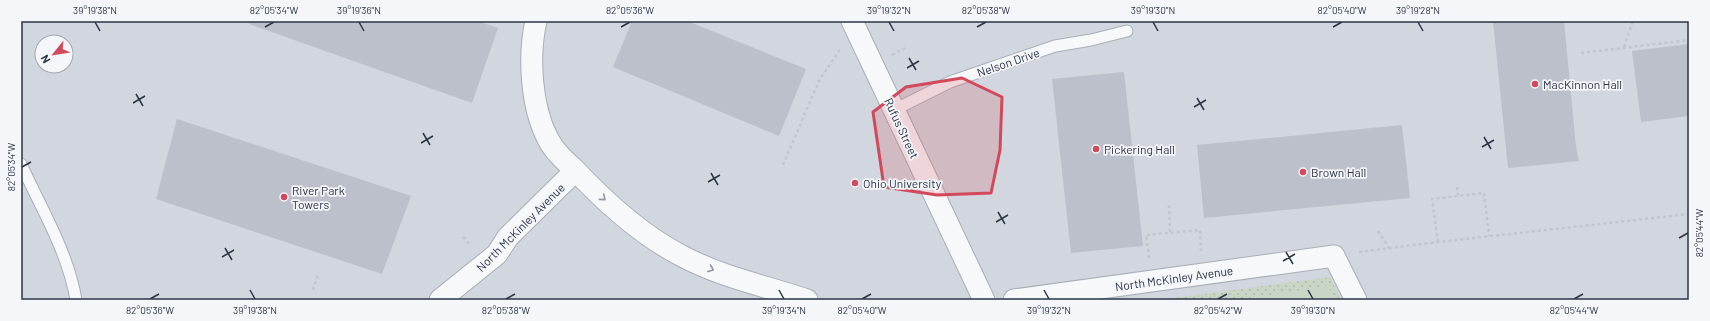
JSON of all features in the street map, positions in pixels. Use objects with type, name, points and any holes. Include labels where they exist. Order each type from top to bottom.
[{"type":"street","points":[[536,21],[532,57],[536,104],[548,139],[554,149],[575,171],[620,213],[665,246],[682,256],[746,281],[808,300]]},
{"type":"street","name":"Rufus Street","points":[[852,21],[984,300]]},
{"type":"street","name":"North McKinley Avenue","points":[[440,300],[497,254],[508,237],[575,171]]},
{"type":"street","points":[[1334,256],[1356,300]]},
{"type":"street","name":"North McKinley Avenue","points":[[1014,300],[1334,256]]},
{"type":"lane","name":"Nelson Drive","points":[[894,110],[950,82],[1055,46],[1091,40],[1127,31]]},
{"type":"lane","points":[[21,164],[63,254],[74,288],[76,300]]},
{"type":"path","points":[[1624,47],[1633,21]]},
{"type":"path","points":[[1581,53],[1689,40]]},
{"type":"path","points":[[783,165],[819,81],[837,53],[845,47]]},
{"type":"path","points":[[888,56],[905,48]]},
{"type":"path","points":[[1457,187],[1458,196]]},
{"type":"path","points":[[1438,242],[1432,199],[1484,193],[1489,236]]},
{"type":"path","points":[[1169,205],[1170,233]]},
{"type":"path","points":[[1334,256],[1438,242],[1689,214]]},
{"type":"path","points":[[1150,262],[1146,235],[1200,230],[1202,255]]},
{"type":"path","points":[[1378,231],[1389,248]]},
{"type":"path","points":[[313,290],[318,275]]},
{"type":"highlighted area","points":[[962,78],[1002,97],[1000,150],[991,193],[937,195],[884,187],[873,112],[906,87]]},
{"type":"shaded area","name":"Ohio University","points":[[21,21],[1689,21],[1689,300],[21,300]]},
{"type":"green space","points":[[1330,277],[1341,300],[1159,300]]},
{"type":"green space","points":[[1329,285],[1331,300],[1240,300]]},
{"type":"building","points":[[250,21],[477,21],[498,28],[472,103],[249,24]]},
{"type":"building","points":[[632,21],[687,21],[806,69],[779,136],[613,67]]},
{"type":"building","name":"MacKinnon Hall","points":[[1493,21],[1564,21],[1576,147],[1579,161],[1508,168]]},
{"type":"building","points":[[1689,44],[1689,116],[1641,122],[1632,51]]},
{"type":"building","name":"Pickering Hall","points":[[1124,72],[1143,246],[1071,253],[1052,79]]},
{"type":"building","name":"River Park Towers","points":[[177,119],[411,196],[382,274],[156,199]]},
{"type":"building","name":"Brown Hall","points":[[1402,125],[1410,198],[1204,218],[1197,145]]},
{"type":"place","name":"MacKinnon Hall","points":[[1535,84]]},
{"type":"place","name":"Pickering Hall","points":[[1096,149]]},
{"type":"place","name":"Brown Hall","points":[[1303,172]]},
{"type":"place","name":"Ohio University","points":[[855,183]]},
{"type":"place","name":"River Park Towers","points":[[284,197]]}]
